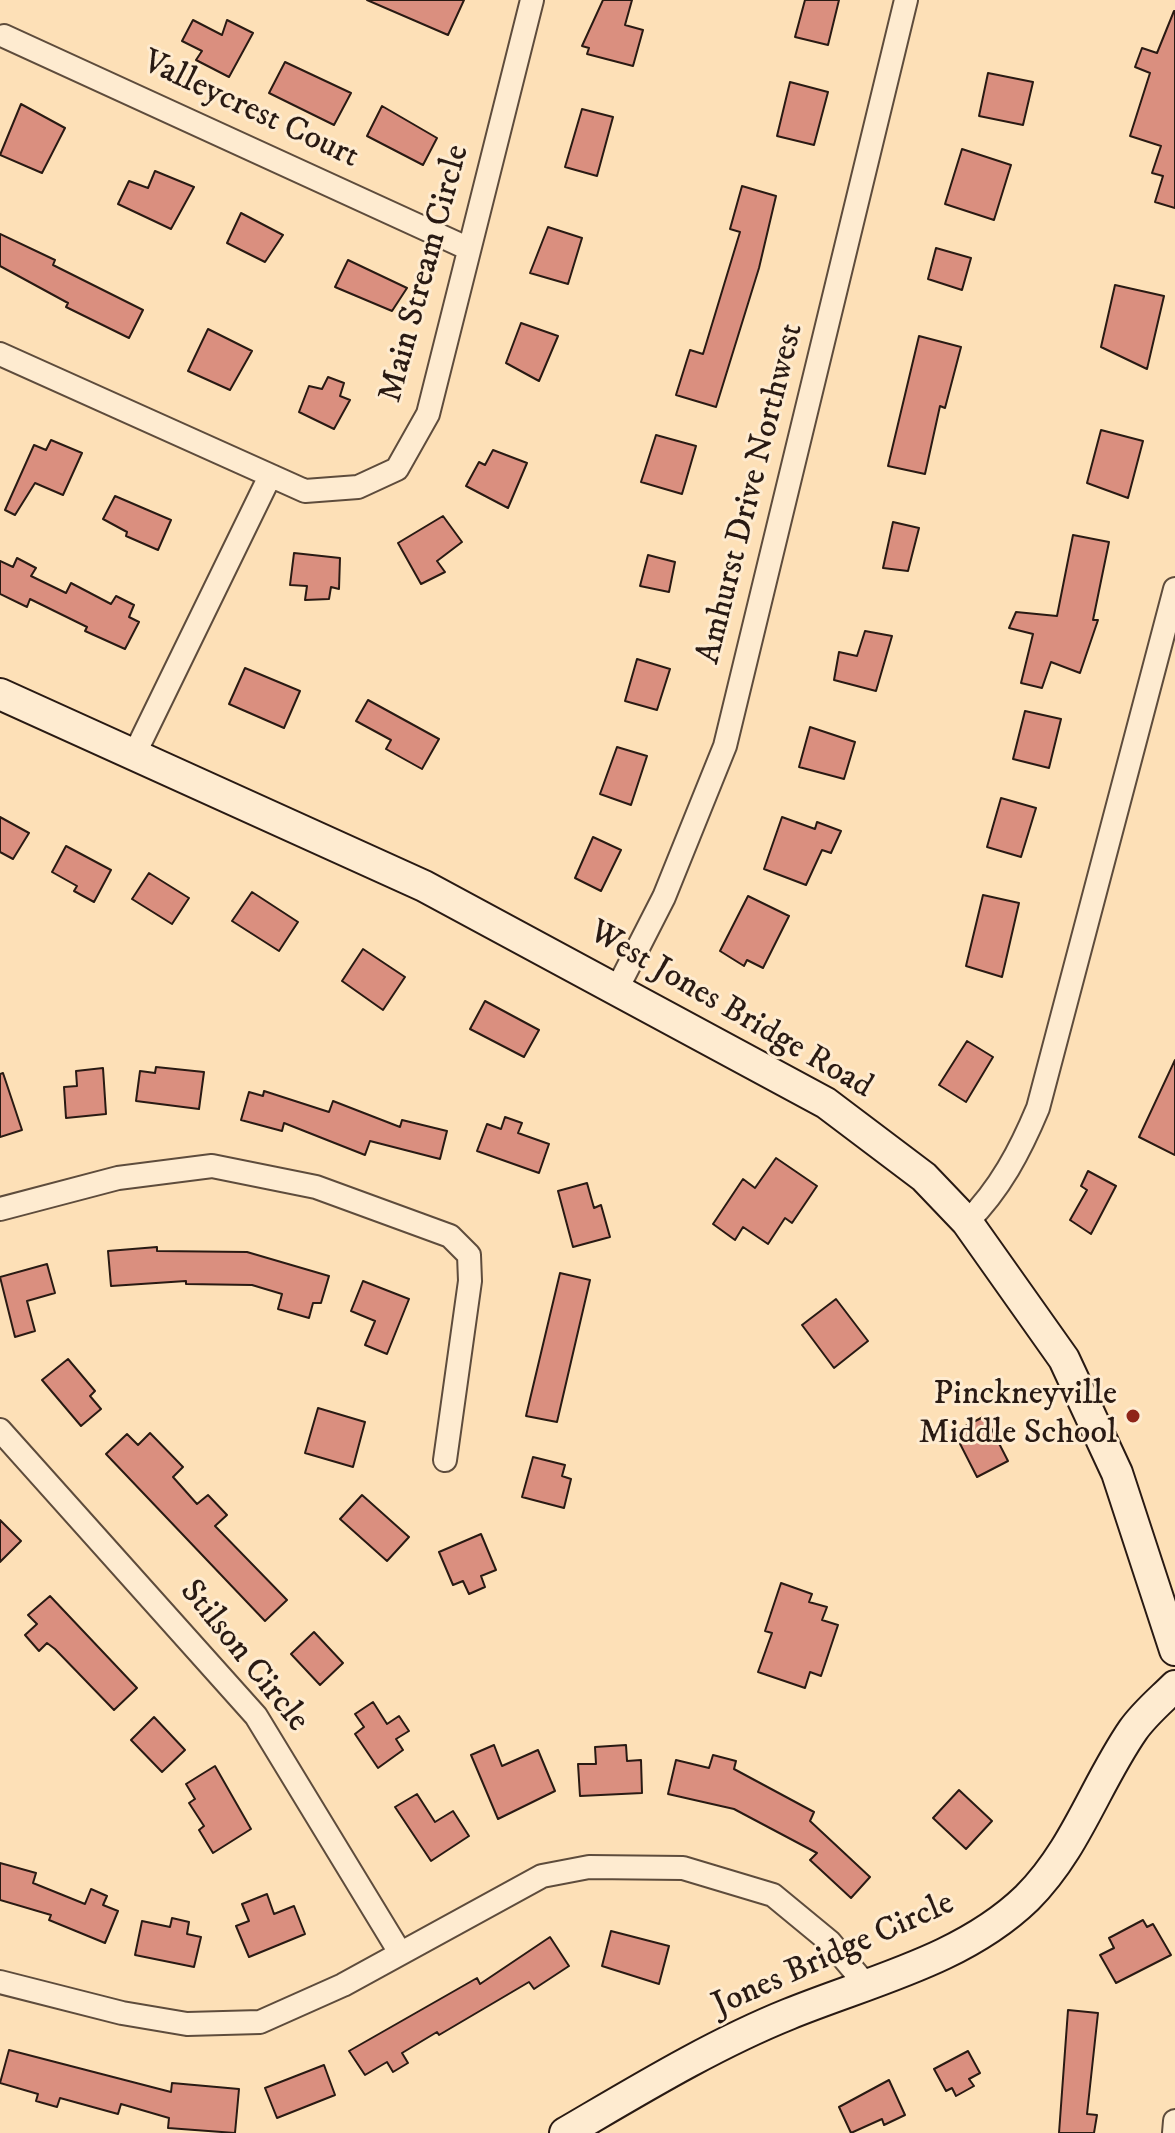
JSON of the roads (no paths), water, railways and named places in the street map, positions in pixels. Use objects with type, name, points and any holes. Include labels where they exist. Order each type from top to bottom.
[{"type":"street","name":"Main Stream Circle","points":[[0,354],[305,491],[358,487],[397,469],[428,414],[467,248],[532,0]]},
{"type":"street","name":"Amhurst Drive Northwest","points":[[618,987],[664,897],[725,746],[906,0]]},
{"type":"street","name":"Valleycrest Court","points":[[4,36],[467,248]]},
{"type":"street","points":[[135,753],[270,476]]},
{"type":"street","points":[[967,1222],[986,1202],[1019,1152],[1038,1108],[1175,589]]},
{"type":"street","name":"West Jones Bridge Road","points":[[0,694],[424,886],[618,987],[826,1103],[924,1177],[967,1222],[1064,1359],[1117,1473],[1175,1650]]},
{"type":"street","points":[[0,1209],[118,1178],[212,1166],[316,1187],[450,1236],[469,1255],[467,1304],[445,1460]]},
{"type":"street","name":"Stilson Circle","points":[[0,1430],[256,1716],[399,1951]]},
{"type":"street","name":"Jones Bridge Circle","points":[[565,2133],[644,2087],[788,2014],[867,1986],[974,1939],[1026,1898],[1059,1860],[1132,1731],[1175,1686]]},
{"type":"street","points":[[0,1982],[122,2013],[187,2024],[260,2022],[343,1985],[399,1951],[542,1876],[589,1867],[683,1868],[773,1895],[830,1942],[867,1986]]},
{"type":"street","points":[[1174,2133],[1175,2121]]},
{"type":"place","name":"Pinckneyville Middle School","points":[[1133,1416]]}]
